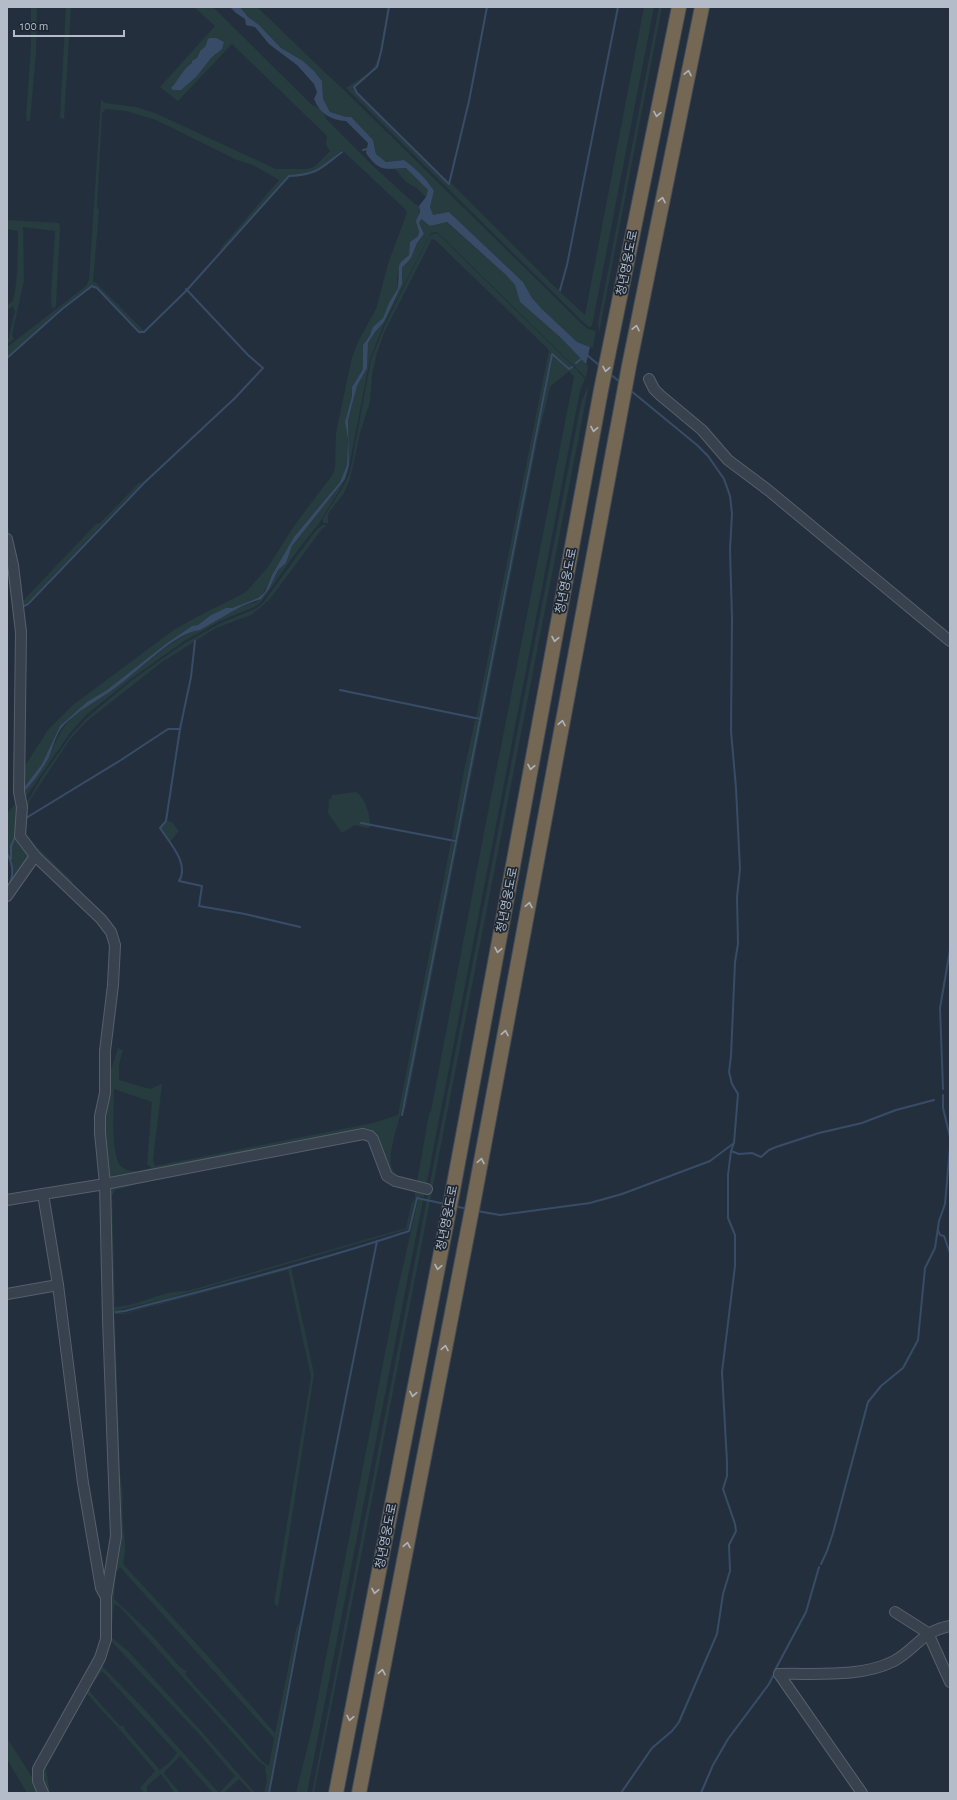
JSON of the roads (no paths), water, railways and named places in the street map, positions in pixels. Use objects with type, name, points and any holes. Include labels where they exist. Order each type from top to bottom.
[{"type":"highway","name":"청년영웅도로","points":[[336,1793],[452,1195],[601,390],[679,7]]},
{"type":"highway","name":"청년영웅도로","points":[[359,1793],[474,1200],[629,366],[702,7]]},
{"type":"street","points":[[649,379],[654,389],[702,430],[728,460],[778,498],[950,641]]},
{"type":"street","points":[[7,539],[13,565],[17,613],[21,632],[20,796],[22,807],[20,836],[35,856],[101,919],[111,932],[115,945],[113,985],[105,1051],[105,1093],[100,1116],[100,1132],[105,1184],[108,1319],[116,1536],[106,1597],[107,1623],[104,1649],[38,1769],[38,1782],[43,1793]]},
{"type":"street","points":[[7,896],[35,856]]},
{"type":"street","points":[[7,1200],[105,1184],[364,1134],[367,1134],[373,1138],[387,1176],[395,1181],[427,1189]]},
{"type":"street","points":[[43,1194],[58,1285],[83,1482],[101,1588],[106,1597]]},
{"type":"street","points":[[7,1294],[58,1285]]},
{"type":"street","points":[[895,1612],[928,1633],[950,1682]]},
{"type":"street","points":[[862,1793],[779,1674],[864,1671],[881,1667],[895,1660],[928,1633],[950,1626]]},
{"type":"water","points":[[230,7],[240,7],[248,17],[259,25],[281,48],[303,61],[314,71],[322,81],[323,99],[330,112],[351,117],[373,140],[376,154],[386,162],[404,160],[420,174],[434,191],[430,207],[433,215],[449,212],[523,282],[532,298],[542,309],[577,342],[590,347],[586,364],[560,337],[520,302],[515,285],[506,275],[447,222],[430,226],[421,219],[419,223],[424,234],[417,243],[411,258],[402,268],[402,284],[384,322],[368,343],[367,368],[357,386],[348,420],[349,465],[345,479],[292,546],[286,563],[278,570],[269,589],[261,599],[242,606],[200,630],[191,632],[168,645],[123,682],[75,715],[63,726],[49,757],[40,772],[22,794],[22,790],[42,764],[60,726],[87,702],[107,690],[167,643],[192,626],[198,625],[211,615],[226,608],[232,608],[258,598],[265,592],[272,575],[294,537],[340,482],[347,465],[348,439],[345,422],[352,396],[352,387],[363,369],[363,345],[370,335],[373,327],[383,318],[389,303],[398,288],[399,266],[401,262],[409,255],[410,242],[418,236],[419,232],[416,221],[420,212],[419,206],[426,197],[428,190],[406,168],[387,169],[375,164],[366,153],[368,143],[346,121],[331,118],[319,109],[314,99],[317,92],[314,84],[297,65],[269,44],[255,27],[246,25],[245,19]]},
{"type":"water","points":[[216,38],[224,42],[222,49],[211,58],[197,76],[181,90],[173,90],[171,88],[187,67],[192,63],[192,61],[197,58],[200,51],[205,47],[208,39]]},
{"type":"waterway","points":[[389,7],[377,67],[354,87],[357,93],[449,184],[469,101],[487,7]]},
{"type":"waterway","points":[[560,290],[567,265],[618,7]]},
{"type":"waterway","points":[[363,150],[367,149]]},
{"type":"waterway","points":[[7,358],[62,309],[92,286],[97,288],[139,332],[144,332],[186,291],[289,176],[307,174],[318,170],[342,152]]},
{"type":"waterway","points":[[22,607],[28,604],[144,483],[235,398],[263,368],[248,355],[186,289]]},
{"type":"waterway","points":[[402,1115],[552,354],[569,369],[572,367]]},
{"type":"waterway","points":[[587,355],[600,366]]},
{"type":"waterway","points":[[576,363],[581,359]]},
{"type":"waterway","points":[[610,374],[620,382]]},
{"type":"waterway","points":[[621,1793],[652,1748],[672,1731],[679,1722],[717,1634],[723,1594],[730,1571],[729,1545],[736,1531],[723,1489],[727,1476],[727,1462],[722,1372],[735,1266],[735,1235],[728,1218],[728,1175],[731,1151],[734,1143],[738,1094],[732,1084],[729,1072],[735,962],[738,944],[737,897],[740,869],[736,788],[731,731],[732,619],[730,549],[732,514],[730,496],[724,479],[708,456],[697,445],[630,390]]},
{"type":"waterway","points":[[25,820],[168,729],[180,729],[191,677],[195,641]]},
{"type":"waterway","points":[[340,690],[480,719]]},
{"type":"waterway","points":[[180,729],[166,821],[160,828],[173,846],[180,860],[182,874],[179,881],[202,886],[199,906],[245,914],[300,927]]},
{"type":"waterway","points":[[361,823],[455,841]]},
{"type":"waterway","points":[[11,859],[11,846],[15,837]]},
{"type":"waterway","points":[[7,853],[11,861],[12,870],[12,878],[8,887]]},
{"type":"waterway","points":[[943,1089],[940,1008],[950,950]]},
{"type":"waterway","points":[[943,1095],[943,1108],[950,1137]]},
{"type":"waterway","points":[[731,1151],[739,1154],[752,1153],[761,1157],[769,1150],[776,1147],[819,1133],[862,1123],[896,1110],[934,1100]]},
{"type":"waterway","points":[[477,1211],[500,1215],[590,1203],[622,1194],[710,1161],[734,1143]]},
{"type":"waterway","points":[[821,1564],[833,1533],[868,1402],[881,1386],[903,1368],[918,1340],[925,1268],[935,1248],[939,1221],[945,1204],[950,1147]]},
{"type":"waterway","points":[[116,1312],[125,1311],[268,1273],[409,1231],[417,1198],[445,1204]]},
{"type":"waterway","points":[[455,1206],[467,1209]]},
{"type":"waterway","points":[[938,1230],[940,1235],[944,1236],[950,1253]]},
{"type":"waterway","points":[[269,1793],[300,1628],[377,1241]]},
{"type":"waterway","points":[[775,1670],[806,1612],[819,1567]]},
{"type":"waterway","points":[[701,1793],[713,1765],[728,1739],[769,1684],[773,1676]]}]
